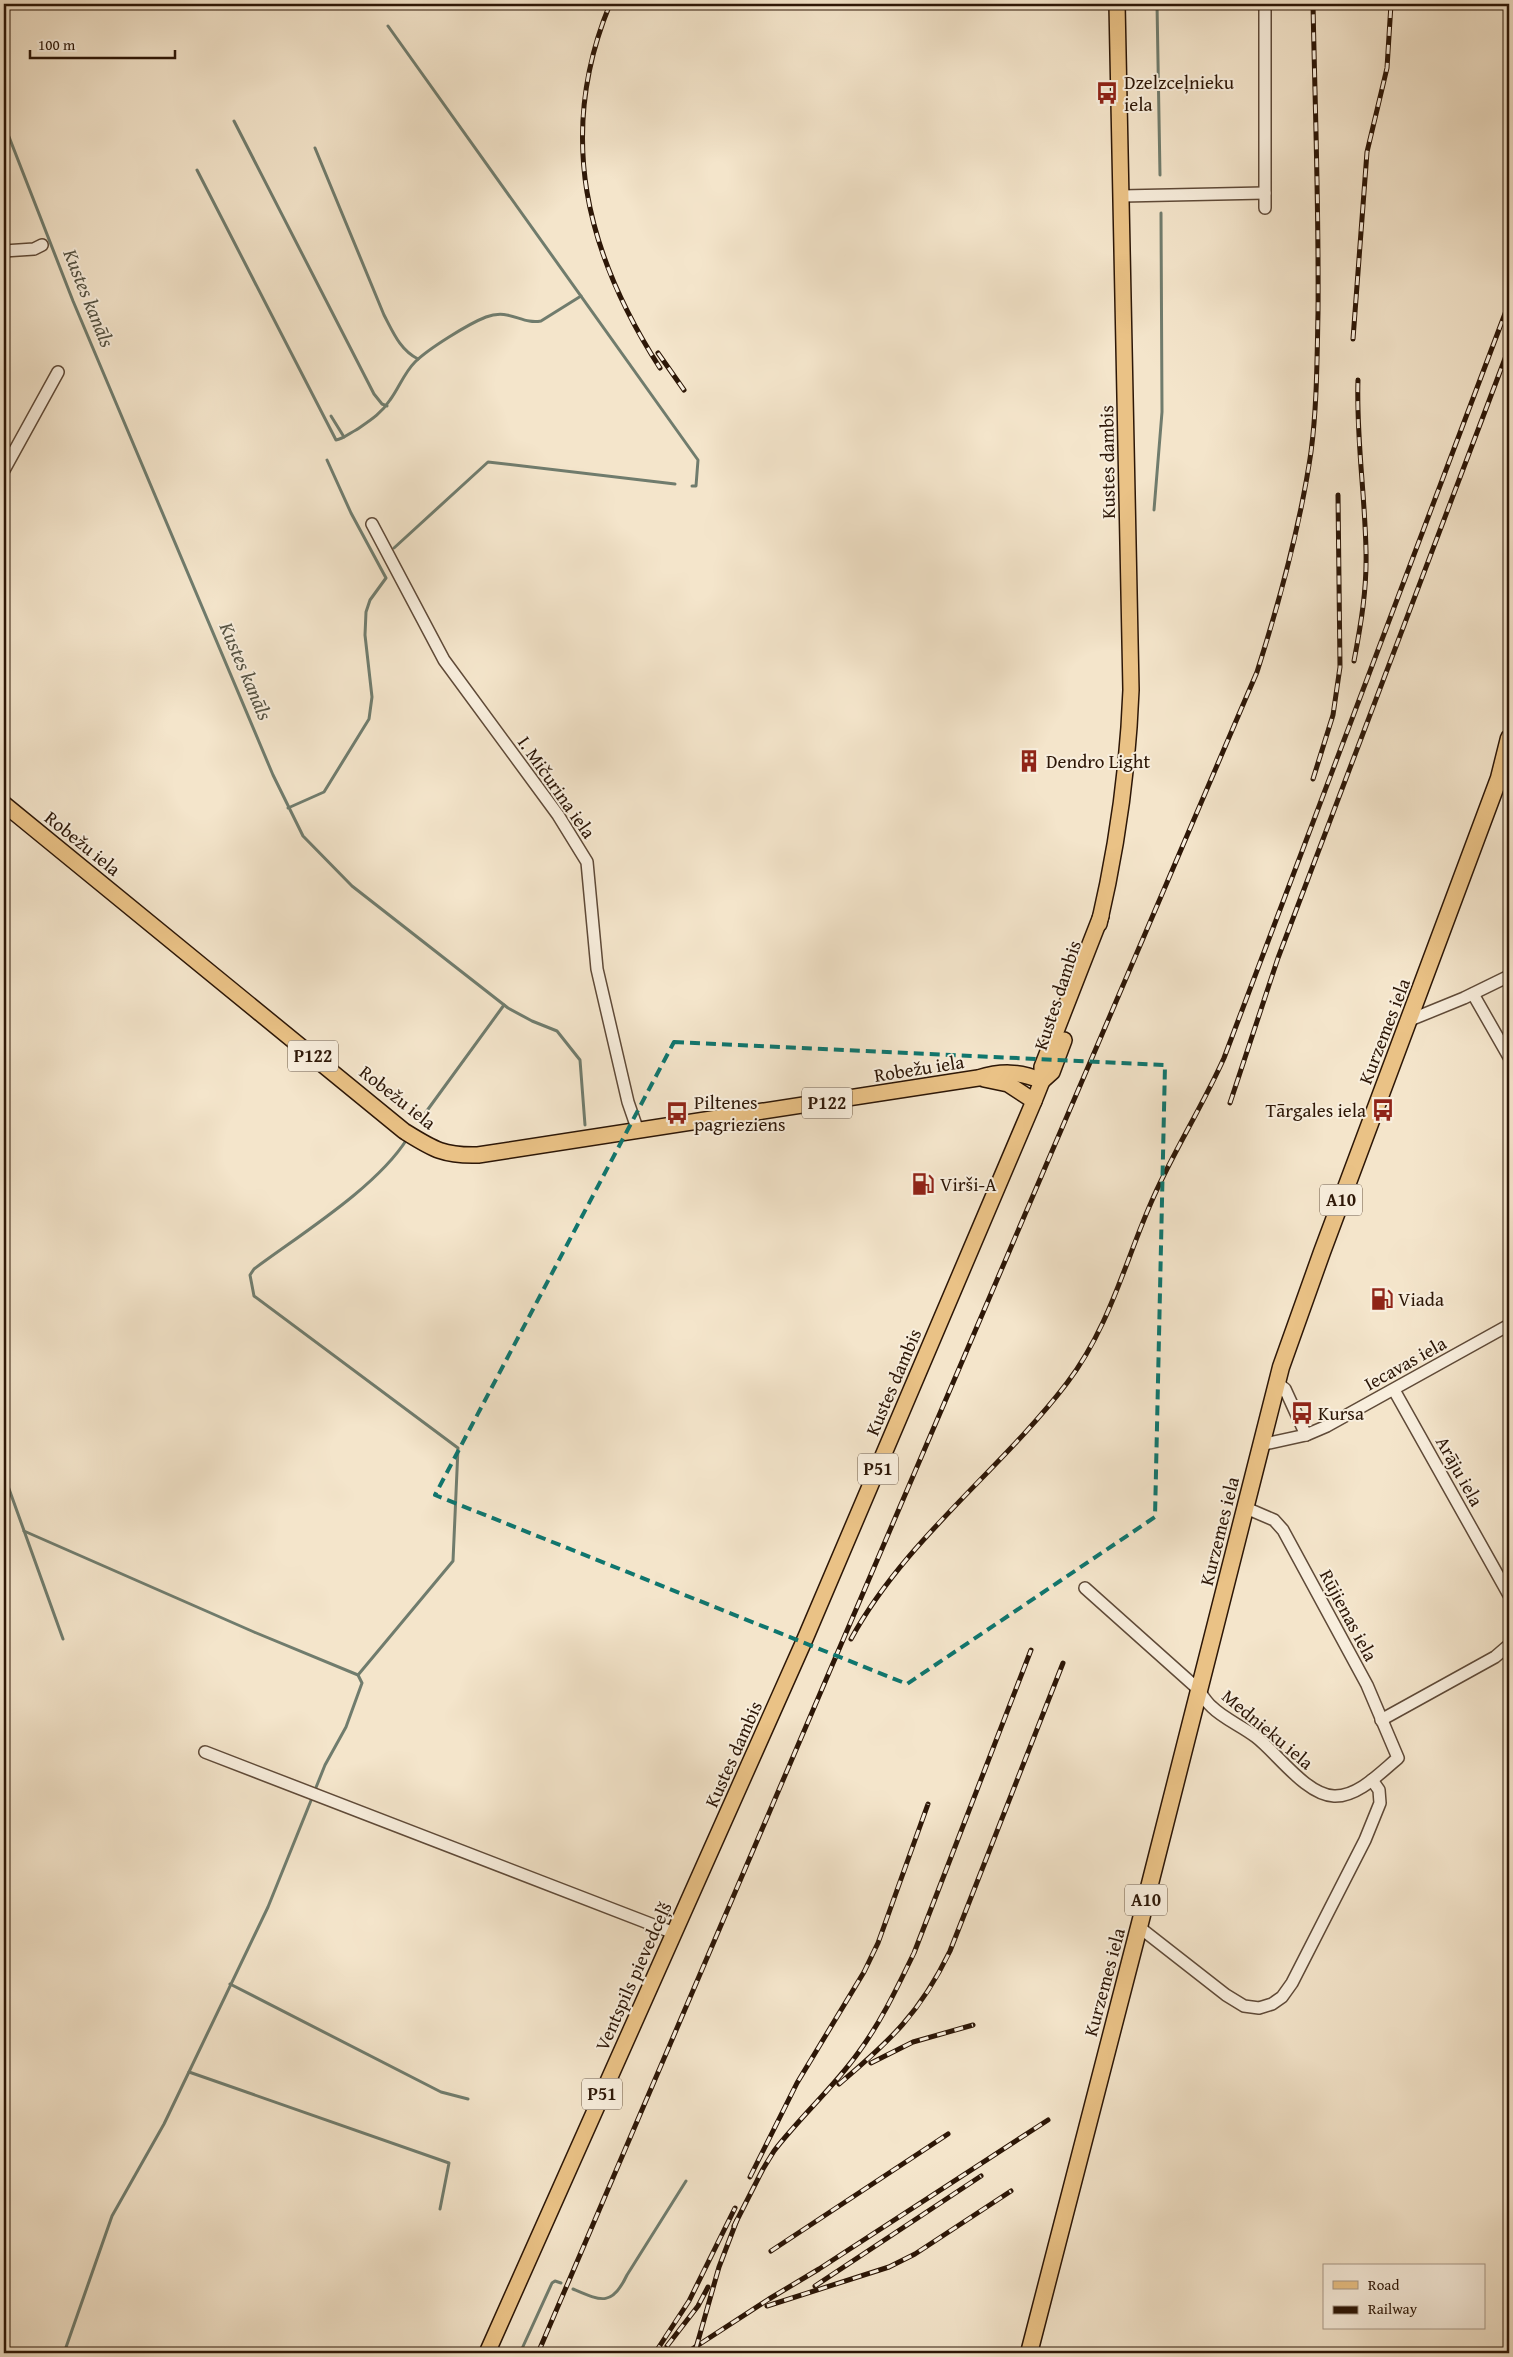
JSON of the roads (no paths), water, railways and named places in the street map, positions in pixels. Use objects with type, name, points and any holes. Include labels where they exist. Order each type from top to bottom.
[{"type":"highway","name":"Kurzemes iela","points":[[1028,2353],[1139,1927],[1277,1383],[1322,1252],[1499,778],[1509,738]]},
{"type":"main road","name":"Kustes dambis","points":[[718,1835],[806,1639],[1034,1101],[1042,1081],[1042,1067],[1101,916],[1123,800],[1131,690],[1117,4]]},
{"type":"main road","name":"Robežu iela","points":[[4,804],[404,1131],[433,1149],[455,1156],[478,1155],[638,1131],[978,1078],[994,1073],[1008,1072],[1027,1075],[1042,1081]]},
{"type":"main road","name":"Robežu iela","points":[[978,1078],[1008,1084],[1034,1101]]},
{"type":"main road","name":"Ventspils pievedceļš","points":[[487,2353],[718,1835]]},
{"type":"street","points":[[1264,208],[1265,4]]},
{"type":"street","points":[[1122,196],[1265,193]]},
{"type":"street","points":[[4,250],[34,249],[42,245]]},
{"type":"street","points":[[4,470],[58,372]]},
{"type":"street","name":"I. Mičurina iela","points":[[372,524],[444,660],[558,815],[588,862],[597,970],[628,1102],[638,1131]]},
{"type":"street","points":[[1410,1020],[1473,994],[1509,976]]},
{"type":"street","points":[[1473,994],[1509,1057]]},
{"type":"street","name":"Iecavas iela","points":[[1260,1445],[1306,1435],[1394,1390],[1509,1325]]},
{"type":"street","points":[[1277,1383],[1285,1389],[1306,1435]]},
{"type":"street","name":"Arāju iela","points":[[1394,1390],[1509,1595]]},
{"type":"street","name":"Rūjienas iela","points":[[1246,1508],[1274,1520],[1283,1530],[1367,1685],[1398,1758]]},
{"type":"street","name":"Mednieku iela","points":[[1085,1588],[1198,1689],[1212,1707],[1257,1737],[1304,1782],[1325,1794],[1335,1796],[1351,1792],[1372,1780],[1398,1758]]},
{"type":"street","points":[[1381,1720],[1495,1657],[1509,1644]]},
{"type":"street","points":[[205,1752],[674,1933]]},
{"type":"street","points":[[1139,1927],[1226,1995],[1244,2006],[1259,2008],[1272,2004],[1282,1997],[1292,1983],[1365,1840],[1380,1803],[1379,1790],[1372,1780]]},
{"type":"waterway","points":[[1157,4],[1160,175]]},
{"type":"waterway","points":[[388,26],[698,460],[696,486],[692,486]]},
{"type":"waterway","points":[[234,121],[374,394],[382,404],[387,406]]},
{"type":"waterway","name":"Kustes kanāls","points":[[4,124],[73,301],[273,775],[303,836],[352,886],[508,1008],[532,1021],[557,1031],[580,1060],[585,1125]]},
{"type":"waterway","points":[[315,148],[384,315],[402,346],[418,359]]},
{"type":"waterway","points":[[197,170],[336,440],[356,430],[379,413],[415,362],[429,350],[459,331],[478,320],[502,314],[528,321],[541,321],[581,296]]},
{"type":"waterway","points":[[1154,510],[1162,412],[1161,213]]},
{"type":"waterway","points":[[331,416],[344,437]]},
{"type":"waterway","points":[[288,808],[324,792],[369,719],[372,697],[365,635],[366,612],[370,600],[386,578],[351,513],[327,460]]},
{"type":"waterway","points":[[394,548],[488,462],[675,484]]},
{"type":"waterway","points":[[426,1112],[504,1005]]},
{"type":"waterway","points":[[358,1675],[453,1561],[458,1448],[254,1296],[250,1275],[254,1269],[358,1192],[394,1157],[407,1139]]},
{"type":"waterway","points":[[4,1475],[63,1639]]},
{"type":"waterway","points":[[24,1531],[254,1632],[358,1675],[362,1683],[346,1727],[325,1765],[315,1790]]},
{"type":"waterway","points":[[64,2353],[112,2216],[164,2124],[268,1907],[312,1798]]},
{"type":"waterway","points":[[230,1984],[441,2092],[468,2099]]},
{"type":"waterway","points":[[189,2072],[449,2163],[440,2209]]},
{"type":"waterway","points":[[573,2289],[598,2298],[611,2297],[622,2285],[686,2181]]},
{"type":"waterway","points":[[520,2353],[552,2283],[555,2281],[561,2283]]},
{"type":"railway","points":[[610,4],[594,53],[585,100],[583,146],[587,192],[597,237],[613,281],[634,325],[660,368]]},
{"type":"railway","points":[[538,2353],[1257,672],[1274,618],[1295,536],[1311,452],[1314,417],[1317,365],[1318,274],[1313,4]]},
{"type":"railway","points":[[1353,339],[1367,152],[1387,68],[1391,4]]},
{"type":"railway","points":[[851,1639],[873,1603],[898,1570],[925,1538],[1040,1415],[1067,1383],[1095,1338],[1116,1292],[1154,1196],[1224,1058],[1509,303]]},
{"type":"railway","points":[[1230,1103],[1278,958],[1509,348]]},
{"type":"railway","points":[[658,353],[684,390]]},
{"type":"railway","points":[[1354,661],[1366,579],[1365,530],[1358,423],[1358,380]]},
{"type":"railway","points":[[1313,779],[1333,715],[1340,667],[1338,495]]},
{"type":"railway","points":[[734,2226],[774,2151],[848,2066],[874,2029],[895,1992],[914,1953],[1031,1650]]},
{"type":"railway","points":[[839,2084],[903,2024],[939,1973],[950,1951],[1063,1663]]},
{"type":"railway","points":[[750,2177],[797,2083],[864,1972],[878,1943],[928,1804]]},
{"type":"railway","points":[[871,2063],[913,2042],[973,2025]]},
{"type":"railway","points":[[686,2353],[1048,2120]]},
{"type":"railway","points":[[771,2251],[948,2134]]},
{"type":"railway","points":[[815,2286],[981,2176]]},
{"type":"railway","points":[[767,2306],[889,2267],[915,2254],[1011,2191]]},
{"type":"railway","points":[[655,2353],[689,2301],[735,2208]]},
{"type":"railway","points":[[696,2348],[719,2267],[737,2220]]},
{"type":"railway","points":[[667,2346],[698,2306],[708,2287]]},
{"type":"place","name":"Dzelzceļnieku iela","points":[[1107,93]]},
{"type":"place","name":"Dendro Light","points":[[1029,761]]},
{"type":"place","name":"Tārgales iela","points":[[1383,1110]]},
{"type":"place","name":"Piltenes pagrieziens","points":[[677,1113]]},
{"type":"place","name":"Virši-A","points":[[923,1184]]},
{"type":"place","name":"Viada","points":[[1382,1299]]},
{"type":"place","name":"Kursa","points":[[1302,1413]]}]
